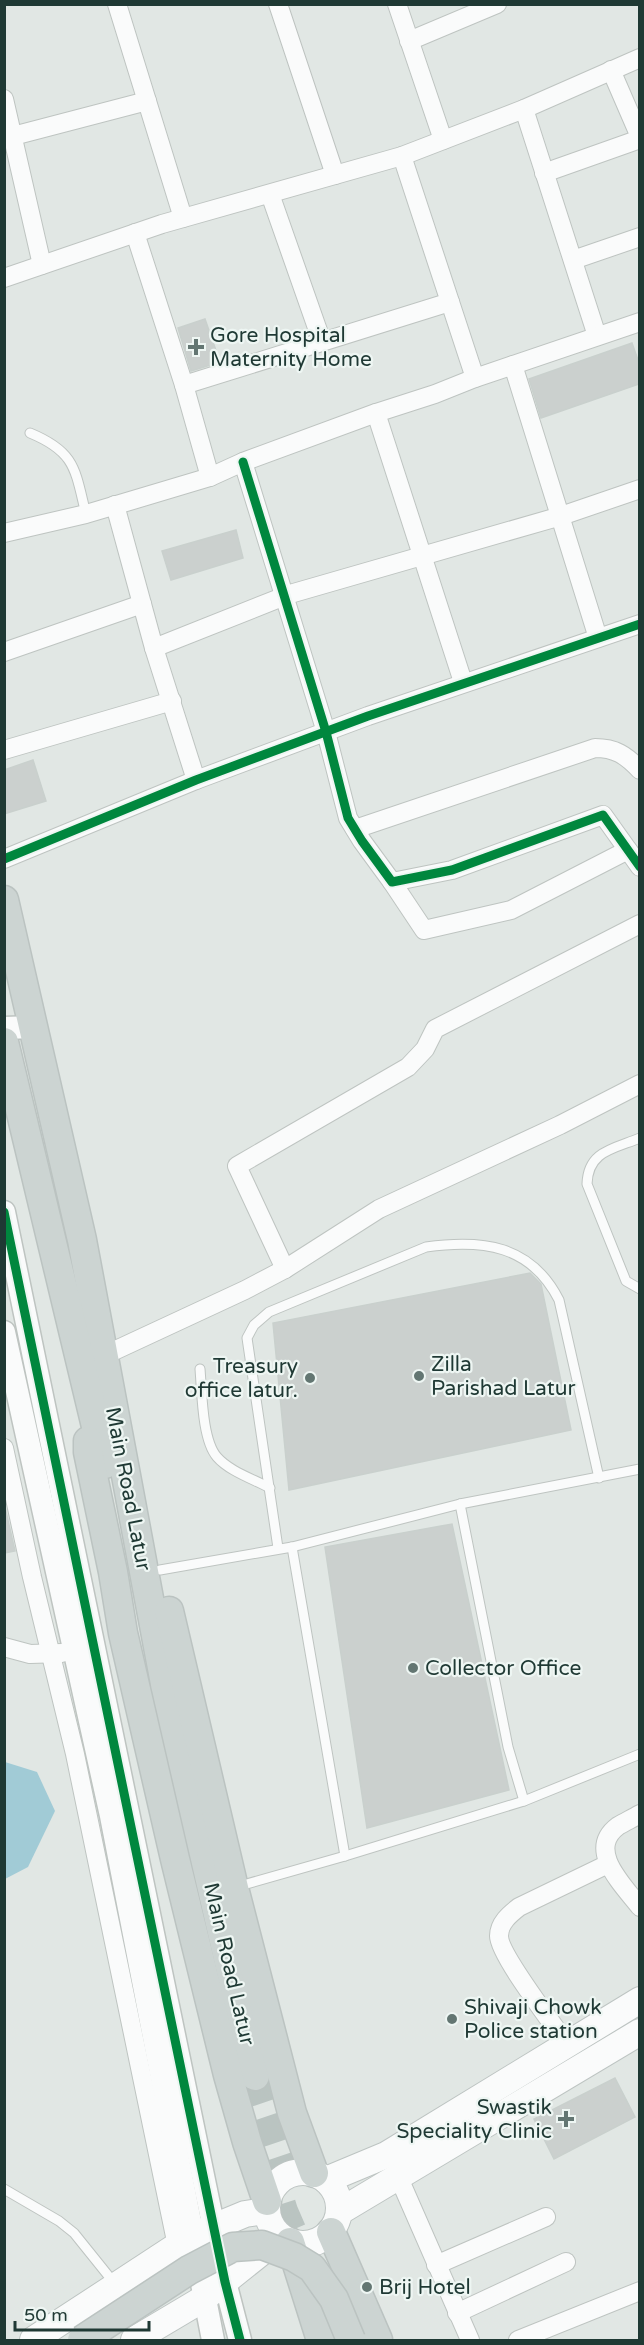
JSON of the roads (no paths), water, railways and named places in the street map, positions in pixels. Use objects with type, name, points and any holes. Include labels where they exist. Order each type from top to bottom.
[{"type":"main road","name":"Main Road Latur","points":[[4,900],[35,1027],[82,1240],[103,1356],[100,1399]]},
{"type":"main road","name":"Main Road Latur","points":[[4,1042],[100,1399],[165,1684],[247,2076]]},
{"type":"main road","points":[[100,1399],[135,1452],[234,1888],[292,2113],[320,2177],[335,2191],[335,2222],[378,2340]]},
{"type":"main road","points":[[100,1399],[88,1452],[123,1633],[228,2075],[270,2225],[285,2239],[321,2340]]},
{"type":"main road","points":[[266,2206],[272,2188],[287,2175],[300,2172],[320,2177],[386,2155],[568,2046],[639,2000]]},
{"type":"main road","points":[[134,2340],[203,2300],[285,2239],[312,2244],[319,2241],[335,2222],[399,2178],[639,2032]]},
{"type":"main road","points":[[33,2340],[195,2236],[266,2206]]},
{"type":"main road","points":[[82,2340],[189,2270],[233,2247],[262,2245],[294,2257],[312,2268],[334,2299],[351,2340]]},
{"type":"street","points":[[117,4],[183,218]]},
{"type":"street","points":[[278,4],[335,175]]},
{"type":"street","points":[[397,4],[443,140]]},
{"type":"street","points":[[409,41],[497,4]]},
{"type":"street","points":[[4,278],[183,218],[402,156],[524,109],[639,58]]},
{"type":"street","points":[[544,173],[639,138],[612,70]]},
{"type":"street","points":[[4,99],[42,265]]},
{"type":"street","points":[[13,136],[147,101]]},
{"type":"street","points":[[524,109],[597,336]]},
{"type":"street","points":[[402,156],[475,378]]},
{"type":"street","points":[[270,194],[322,342]]},
{"type":"street","points":[[135,233],[184,385],[210,477]]},
{"type":"street","points":[[573,260],[639,237]]},
{"type":"street","points":[[184,385],[450,302]]},
{"type":"street","points":[[4,533],[86,514],[210,477],[243,462],[376,413],[639,322]]},
{"type":"street","points":[[513,365],[598,638]]},
{"type":"street","points":[[376,413],[463,682]]},
{"type":"street","points":[[243,462],[326,732],[348,818],[424,930],[511,910],[628,850]]},
{"type":"street","points":[[154,648],[284,596],[560,516],[639,489]]},
{"type":"street","points":[[115,505],[154,648],[196,780]]},
{"type":"street","points":[[4,652],[142,604]]},
{"type":"street","points":[[4,859],[196,780],[463,682],[639,624]]},
{"type":"street","points":[[4,750],[172,701]]},
{"type":"street","points":[[355,829],[595,748],[610,748],[624,756],[639,770]]},
{"type":"street","points":[[392,882],[452,870],[603,815],[639,867]]},
{"type":"street","points":[[285,1269],[237,1166],[408,1067],[425,1049],[435,1029],[639,924]]},
{"type":"street","points":[[4,1028],[35,1027]]},
{"type":"street","points":[[103,1356],[285,1269],[379,1209],[560,1125],[639,1084]]},
{"type":"street","points":[[4,1212],[74,1652]]},
{"type":"street","points":[[4,1332],[111,1816],[195,2236],[203,2300],[213,2340]]},
{"type":"street","points":[[4,1448],[32,1577],[74,1652]]},
{"type":"street","points":[[4,1647],[30,1654],[74,1652]]},
{"type":"street","points":[[639,1814],[617,1827],[603,1848],[608,1864],[639,1907]]},
{"type":"street","points":[[568,2046],[511,1963],[499,1938],[502,1925],[519,1907],[608,1864]]},
{"type":"street","points":[[399,2178],[470,2340]]},
{"type":"street","points":[[436,2265],[546,2217]]},
{"type":"street","points":[[195,2236],[225,2282],[240,2340]]},
{"type":"street","points":[[458,2313],[566,2262]]},
{"type":"street","points":[[518,2340],[639,2291]]},
{"type":"lane","points":[[30,433],[50,441],[67,457],[77,476],[86,514]]},
{"type":"lane","points":[[639,1137],[599,1154],[592,1161],[587,1184],[626,1281],[639,1289]]},
{"type":"lane","points":[[278,1548],[247,1338],[254,1325],[269,1312],[426,1247],[454,1243],[509,1251],[533,1264],[552,1286],[559,1300],[599,1478]]},
{"type":"lane","points":[[200,1369],[208,1442],[217,1457],[229,1466],[270,1488]]},
{"type":"lane","points":[[160,1570],[292,1547],[460,1504],[639,1469]]},
{"type":"lane","points":[[460,1504],[508,1748],[524,1801]]},
{"type":"lane","points":[[292,1547],[345,1856]]},
{"type":"lane","points":[[234,1888],[524,1801],[639,1754]]},
{"type":"lane","points":[[4,2188],[74,2233],[117,2286]]},
{"type":"water","points":[[5,1762],[37,1772],[55,1811],[28,1867],[5,1879]]},
{"type":"tunnel","points":[[255,2076],[292,2185]]},
{"type":"tunnel","points":[[269,2164],[284,2211],[307,2264]]},
{"type":"place","name":"Gore Hospital Maternity Home","points":[[196,347]]},
{"type":"place","name":"Zilla Parishad Latur","points":[[419,1376]]},
{"type":"place","name":"Treasury office latur.","points":[[310,1378]]},
{"type":"place","name":"Collector Office","points":[[413,1668]]},
{"type":"place","name":"Shivaji Chowk Police station","points":[[452,2019]]},
{"type":"place","name":"Swastik Speciality Clinic","points":[[566,2119]]},
{"type":"place","name":"Brij Hotel","points":[[367,2287]]}]
